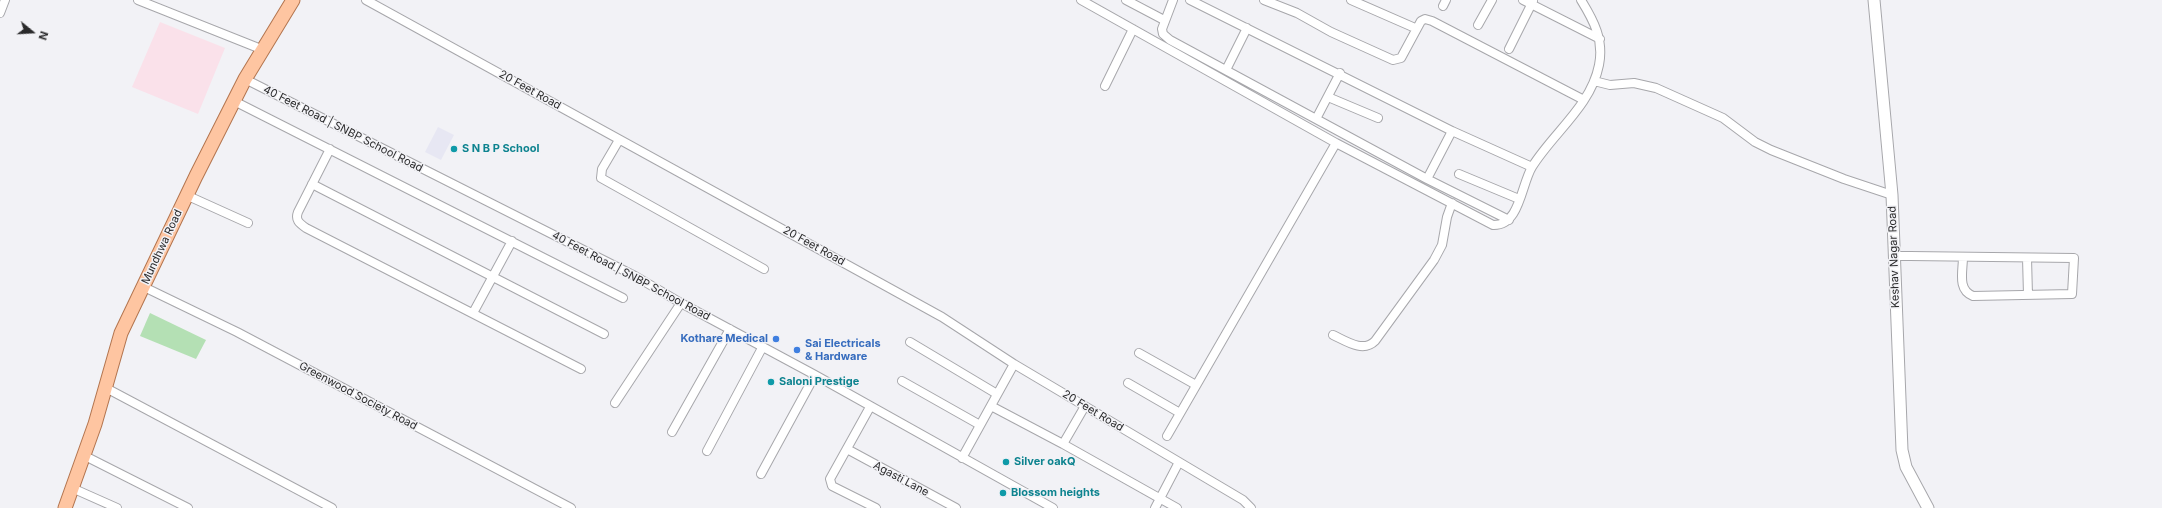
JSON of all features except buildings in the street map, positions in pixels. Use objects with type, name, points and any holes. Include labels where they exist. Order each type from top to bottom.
[{"type":"main road","name":"Mundhwa Road","points":[[65,508],[96,424],[121,333],[144,287],[186,195],[234,100],[261,49],[293,0]]},
{"type":"street","points":[[0,13],[5,0]]},
{"type":"street","points":[[138,0],[261,49]]},
{"type":"street","name":"20 Feet Road","points":[[366,0],[942,317],[1014,364],[1243,500],[1252,508]]},
{"type":"street","points":[[1081,0],[1336,143],[1492,225],[1501,226],[1509,220],[1532,167],[1584,100],[1594,81],[1599,66],[1600,39],[1594,21],[1581,0]]},
{"type":"street","points":[[1126,0],[1164,20]]},
{"type":"street","points":[[1173,0],[1164,20],[1162,29],[1166,36],[1316,119],[1428,179],[1509,220]]},
{"type":"street","points":[[1190,0],[1340,73],[1452,130],[1532,167]]},
{"type":"street","points":[[1264,0],[1297,13],[1331,32],[1393,60],[1401,58],[1421,21],[1425,19],[1432,21],[1584,100]]},
{"type":"street","points":[[1351,0],[1416,28]]},
{"type":"street","points":[[1478,25],[1492,0]]},
{"type":"street","points":[[1523,0],[1532,2],[1600,39]]},
{"type":"street","name":"Keshav Nagar Road","points":[[1874,0],[1892,195],[1902,454],[1906,467],[1928,508]]},
{"type":"street","points":[[1509,49],[1532,2]]},
{"type":"street","points":[[1226,70],[1247,28]]},
{"type":"street","points":[[1105,86],[1133,29]]},
{"type":"street","points":[[1316,119],[1340,73]]},
{"type":"street","name":"40 Feet Road | SNBP School Road","points":[[245,79],[635,276],[762,348],[815,375],[1053,508]]},
{"type":"street","points":[[1594,81],[1610,85],[1634,83],[1656,88],[1717,115],[1755,142],[1771,150],[1844,179],[1892,195]]},
{"type":"street","points":[[1328,98],[1378,118]]},
{"type":"street","points":[[234,100],[376,174],[623,298]]},
{"type":"street","points":[[1428,179],[1452,130]]},
{"type":"street","points":[[619,140],[602,169],[601,178],[764,269]]},
{"type":"street","points":[[1167,436],[1336,143]]},
{"type":"street","points":[[330,149],[298,212],[296,217],[298,222],[306,228],[581,369]]},
{"type":"street","points":[[1459,174],[1519,199]]},
{"type":"street","points":[[312,184],[604,334]]},
{"type":"street","points":[[186,195],[248,223]]},
{"type":"street","points":[[1333,335],[1367,347],[1375,341],[1434,260],[1442,245],[1447,217],[1452,203]]},
{"type":"street","points":[[473,313],[512,241]]},
{"type":"street","points":[[1894,256],[2074,258],[2072,294],[1973,296],[1967,294],[1962,285],[1963,257]]},
{"type":"street","points":[[2027,258],[2028,295]]},
{"type":"street","name":"Greenwood Society Road","points":[[144,287],[237,332],[571,508]]},
{"type":"street","points":[[615,403],[681,303]]},
{"type":"street","points":[[672,432],[730,329]]},
{"type":"street","points":[[910,342],[997,394]]},
{"type":"street","points":[[708,451],[762,348]]},
{"type":"street","points":[[1139,353],[1196,385]]},
{"type":"street","points":[[962,458],[1014,364]]},
{"type":"street","points":[[760,474],[815,375]]},
{"type":"street","points":[[902,381],[980,425]]},
{"type":"street","points":[[1128,383],[1180,413]]},
{"type":"street","points":[[106,388],[332,508]]},
{"type":"street","points":[[991,406],[1063,444],[1177,508]]},
{"type":"street","points":[[1063,444],[1085,406]]},
{"type":"street","points":[[870,407],[830,479],[832,486],[876,508]]},
{"type":"street","name":"Agasti Lane","points":[[847,450],[956,508]]},
{"type":"street","points":[[83,456],[188,508]]},
{"type":"street","points":[[1155,508],[1179,462]]},
{"type":"street","points":[[72,488],[117,508]]},
{"type":"shaded area","points":[[160,22],[225,48],[198,114],[132,87]]},
{"type":"shaded area","points":[[438,127],[454,135],[441,160],[425,152]]},
{"type":"green space","points":[[150,313],[206,340],[196,359],[140,336]]},
{"type":"place","name":"S N B P School","points":[[454,149]]},
{"type":"place","name":"Kothare Medical","points":[[776,339]]},
{"type":"place","name":"Sai Electricals & Hardware","points":[[797,350]]},
{"type":"place","name":"Saloni Prestige","points":[[771,382]]},
{"type":"place","name":"Silver oakQ","points":[[1006,462]]},
{"type":"place","name":"Blossom heights","points":[[1003,493]]}]
